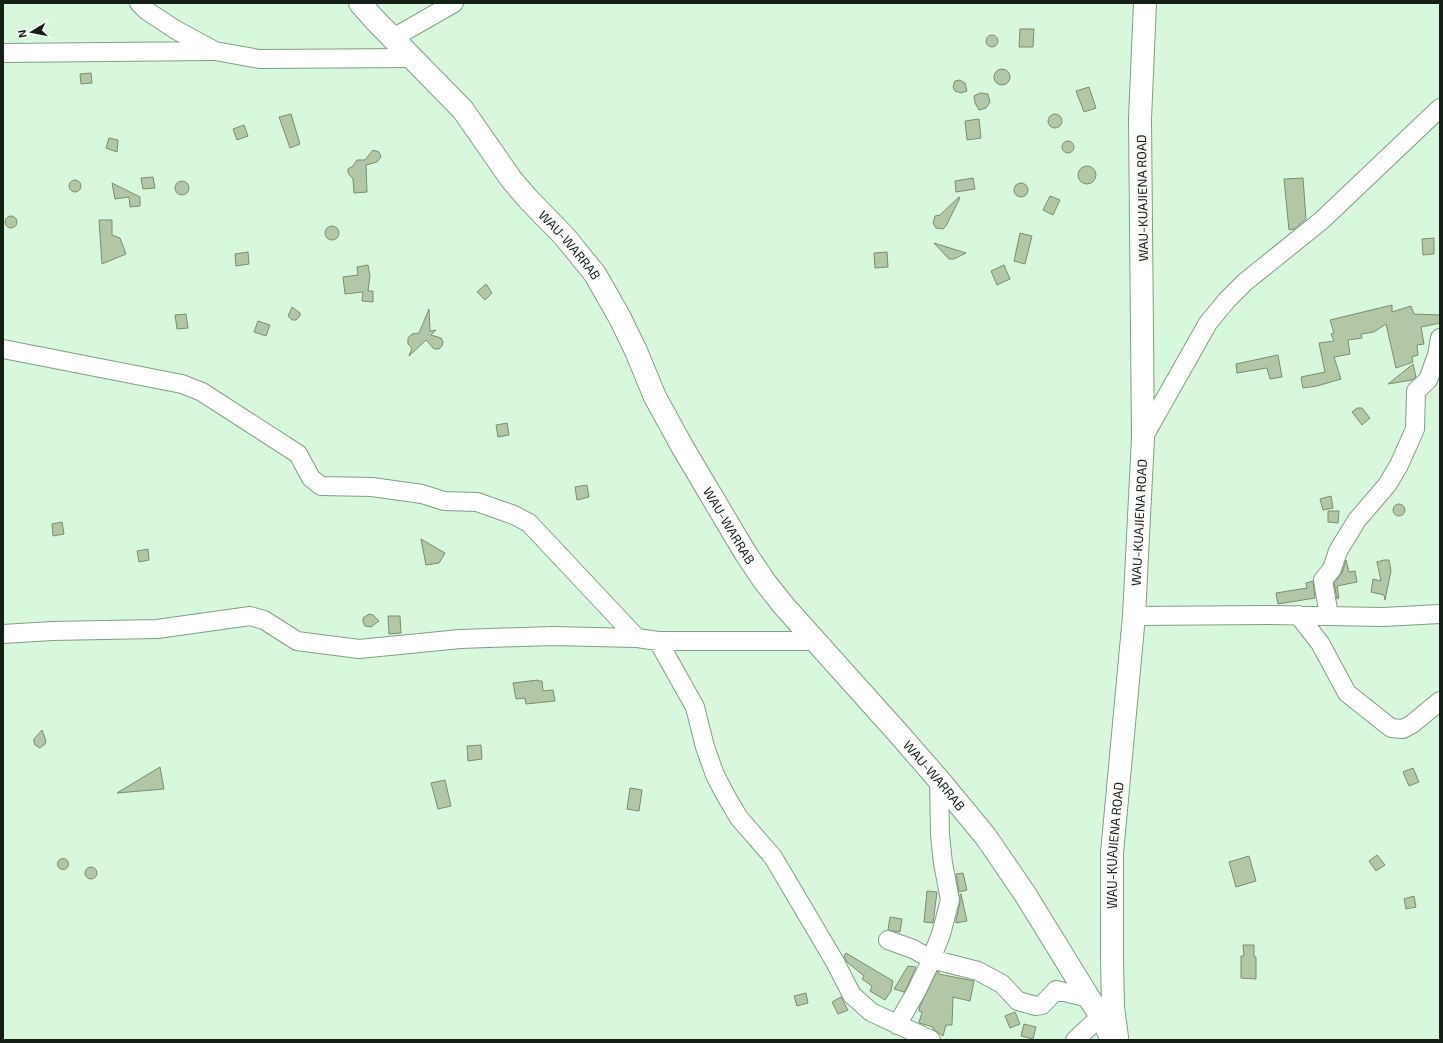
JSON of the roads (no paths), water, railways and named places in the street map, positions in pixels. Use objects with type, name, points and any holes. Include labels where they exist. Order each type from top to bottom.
[{"type":"main road","name":"WAU-WARRAB","points":[[360,3],[462,110],[528,200],[565,237],[595,274],[620,318],[636,351],[655,397],[683,448],[746,554],[784,606],[939,780],[986,838],[1025,894],[1090,998],[1101,1016],[1112,1040]]},
{"type":"main road","name":"WAU-KUAJIENA ROAD","points":[[1117,1040],[1113,1007],[1112,854],[1134,616],[1143,438],[1140,119],[1145,3]]},
{"type":"street","points":[[139,3],[147,11],[170,26],[214,50]]},
{"type":"street","points":[[393,38],[446,5]]},
{"type":"street","points":[[3,53],[214,50],[259,59],[412,58]]},
{"type":"street","points":[[1143,438],[1208,324],[1227,300],[1245,282],[1321,221],[1440,108]]},
{"type":"street","points":[[1329,616],[1323,580],[1332,569],[1338,551],[1357,520],[1387,485],[1399,465],[1415,429],[1416,391],[1428,380],[1437,355],[1440,338]]},
{"type":"street","points":[[3,349],[182,384],[202,392],[298,454],[311,478],[321,486],[372,487],[422,494],[444,501],[477,502],[514,515],[529,523],[637,638]]},
{"type":"street","points":[[1134,616],[1298,615],[1383,617],[1440,614]]},
{"type":"street","points":[[1298,615],[1320,643],[1347,693],[1391,728],[1403,729],[1412,724],[1440,700]]},
{"type":"street","points":[[3,634],[52,631],[157,629],[250,616],[264,620],[297,641],[360,650],[460,639],[552,636],[637,638],[658,641],[814,641]]},
{"type":"street","points":[[658,641],[695,707],[705,747],[715,775],[739,818],[773,857],[835,962],[852,996],[871,1012],[930,1040]]},
{"type":"street","points":[[897,1025],[916,992],[932,959],[941,934],[950,900],[943,863],[940,835],[939,780]]},
{"type":"street","points":[[888,940],[913,949],[932,959],[978,971],[1002,984],[1018,1001],[1036,1006],[1042,1005],[1056,990],[1090,998]]},
{"type":"street","points":[[1074,1040],[1101,1016]]}]
